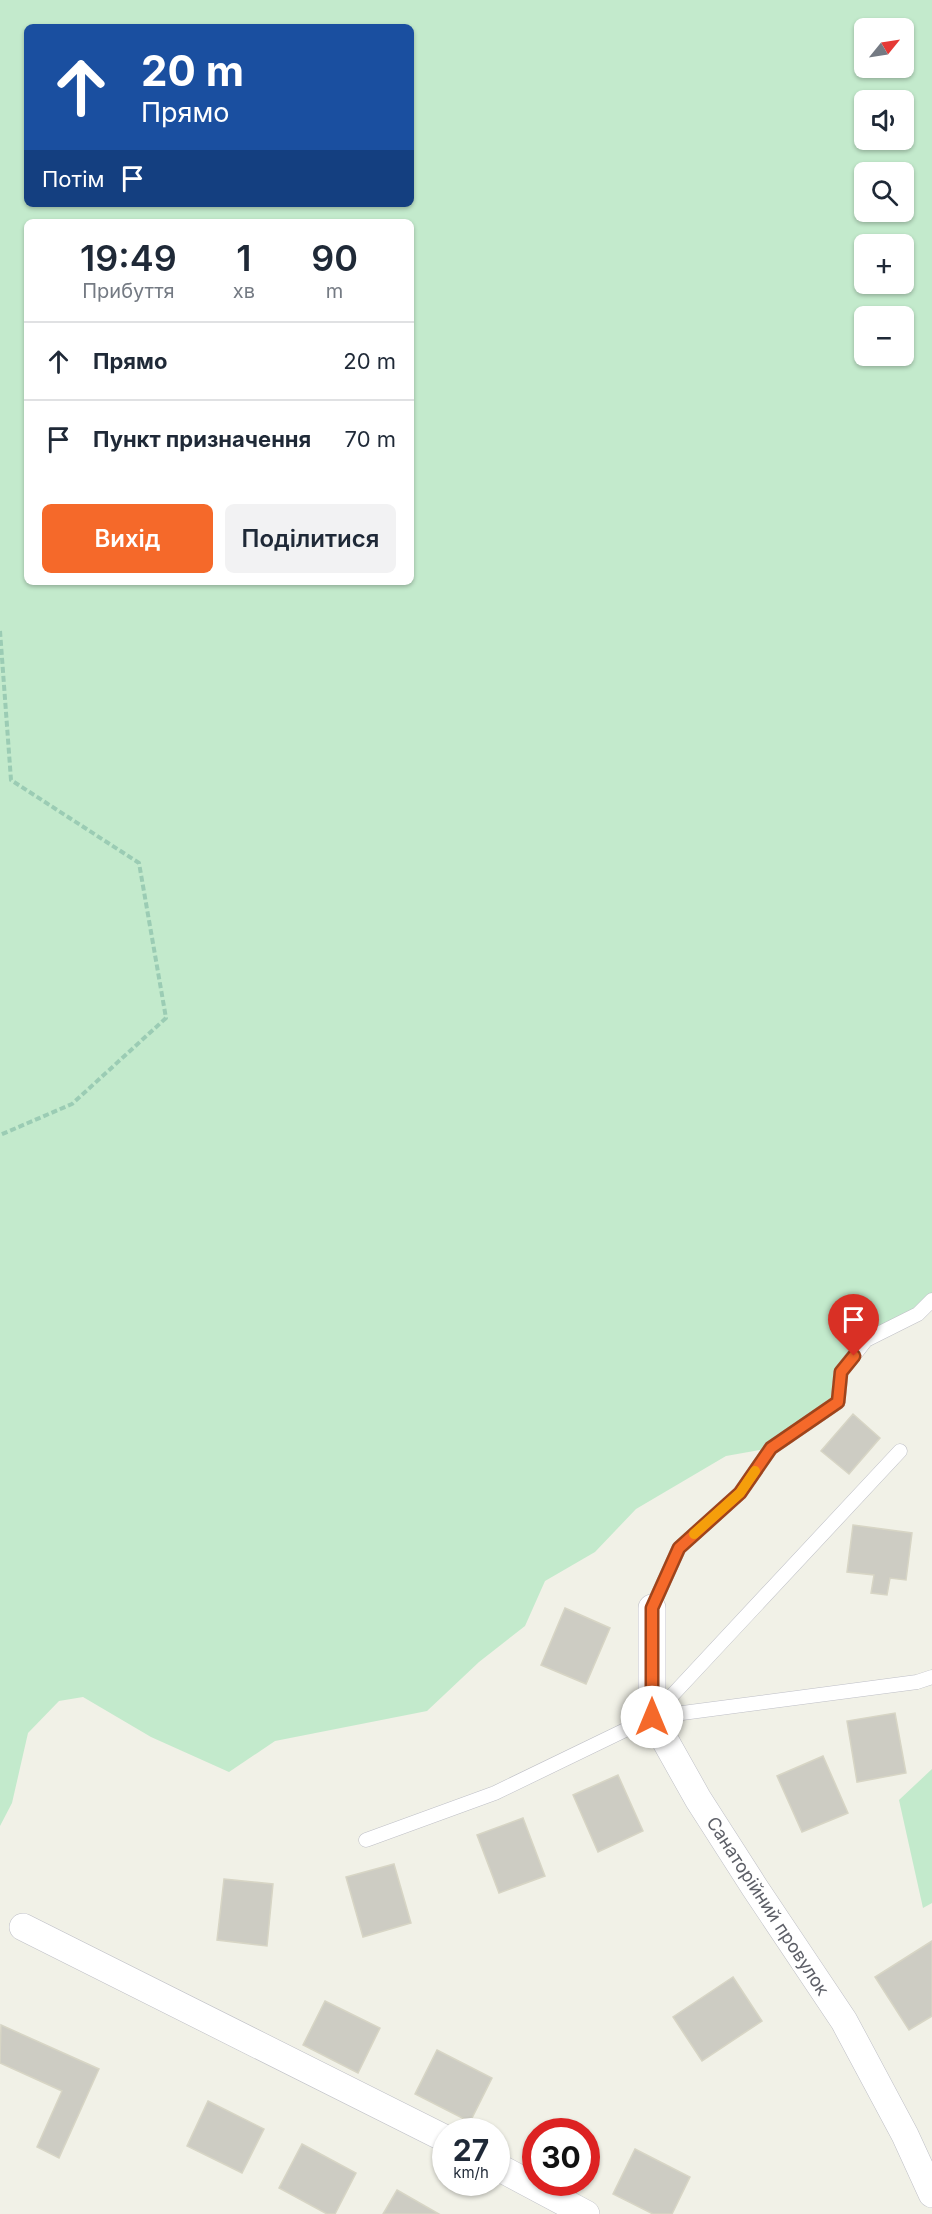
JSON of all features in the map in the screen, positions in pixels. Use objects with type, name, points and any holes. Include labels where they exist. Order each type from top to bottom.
[{"type":"street","name":"Санаторійний провулок","points":[[652,1608],[652,1717],[698,1799],[844,2021],[905,2135],[932,2193]]},
{"type":"street","points":[[23,1927],[432,2132]]},
{"type":"street","points":[[510,2174],[585,2214]]},
{"type":"lane","points":[[652,1608],[679,1548],[740,1493],[771,1448],[838,1402],[841,1372],[866,1340],[918,1314],[932,1300]]},
{"type":"lane","points":[[652,1717],[900,1451]]},
{"type":"lane","points":[[366,1840],[495,1793],[652,1717],[917,1682],[932,1677]]},
{"type":"path","points":[[0,631],[10,780],[139,863],[166,1018],[72,1104],[0,1135]]},
{"type":"green space","points":[[0,0],[932,0],[932,1300],[866,1340],[841,1372],[838,1402],[771,1448],[726,1456],[636,1509],[595,1552],[545,1581],[525,1626],[479,1662],[427,1711],[275,1741],[229,1772],[151,1737],[83,1697],[59,1701],[28,1733],[12,1803],[0,1826]]},
{"type":"green space","points":[[932,1769],[932,1903],[923,1908],[899,1800]]},
{"type":"building","points":[[853,1414],[880,1438],[849,1474],[821,1451]]},
{"type":"building","points":[[853,1525],[912,1533],[906,1580],[890,1578],[887,1595],[871,1593],[874,1575],[847,1572]]},
{"type":"building","points":[[565,1608],[610,1628],[586,1684],[541,1665]]},
{"type":"building","points":[[895,1713],[906,1773],[857,1782],[847,1721]]},
{"type":"building","points":[[823,1756],[848,1813],[802,1832],[777,1776]]},
{"type":"building","points":[[618,1775],[643,1831],[598,1852],[573,1795]]},
{"type":"building","points":[[523,1818],[545,1876],[499,1893],[477,1835]]},
{"type":"building","points":[[394,1864],[411,1923],[363,1937],[346,1877]]},
{"type":"building","points":[[224,1879],[273,1884],[267,1946],[217,1940]]},
{"type":"building","points":[[932,1941],[932,2016],[909,2030],[875,1977]]},
{"type":"building","points":[[733,1977],[762,2021],[702,2061],[673,2017]]},
{"type":"building","points":[[325,2001],[380,2028],[358,2073],[303,2045]]},
{"type":"building","points":[[1,2025],[99,2069],[59,2158],[37,2147],[62,2091],[0,2063]]},
{"type":"building","points":[[437,2050],[492,2078],[472,2118],[462,2118],[415,2094]]},
{"type":"building","points":[[208,2101],[264,2129],[242,2173],[187,2146]]},
{"type":"building","points":[[302,2144],[356,2173],[335,2214],[327,2214],[279,2188]]},
{"type":"building","points":[[635,2149],[690,2177],[672,2214],[653,2214],[613,2194]]},
{"type":"building","points":[[397,2190],[439,2214],[383,2214]]},
{"type":"slow traffic","points":[[694,1534],[740,1493],[755,1471]]},
{"type":"route","points":[[652,1717],[652,1608],[679,1548],[740,1493],[771,1448],[838,1402],[841,1372],[854,1356]]}]
